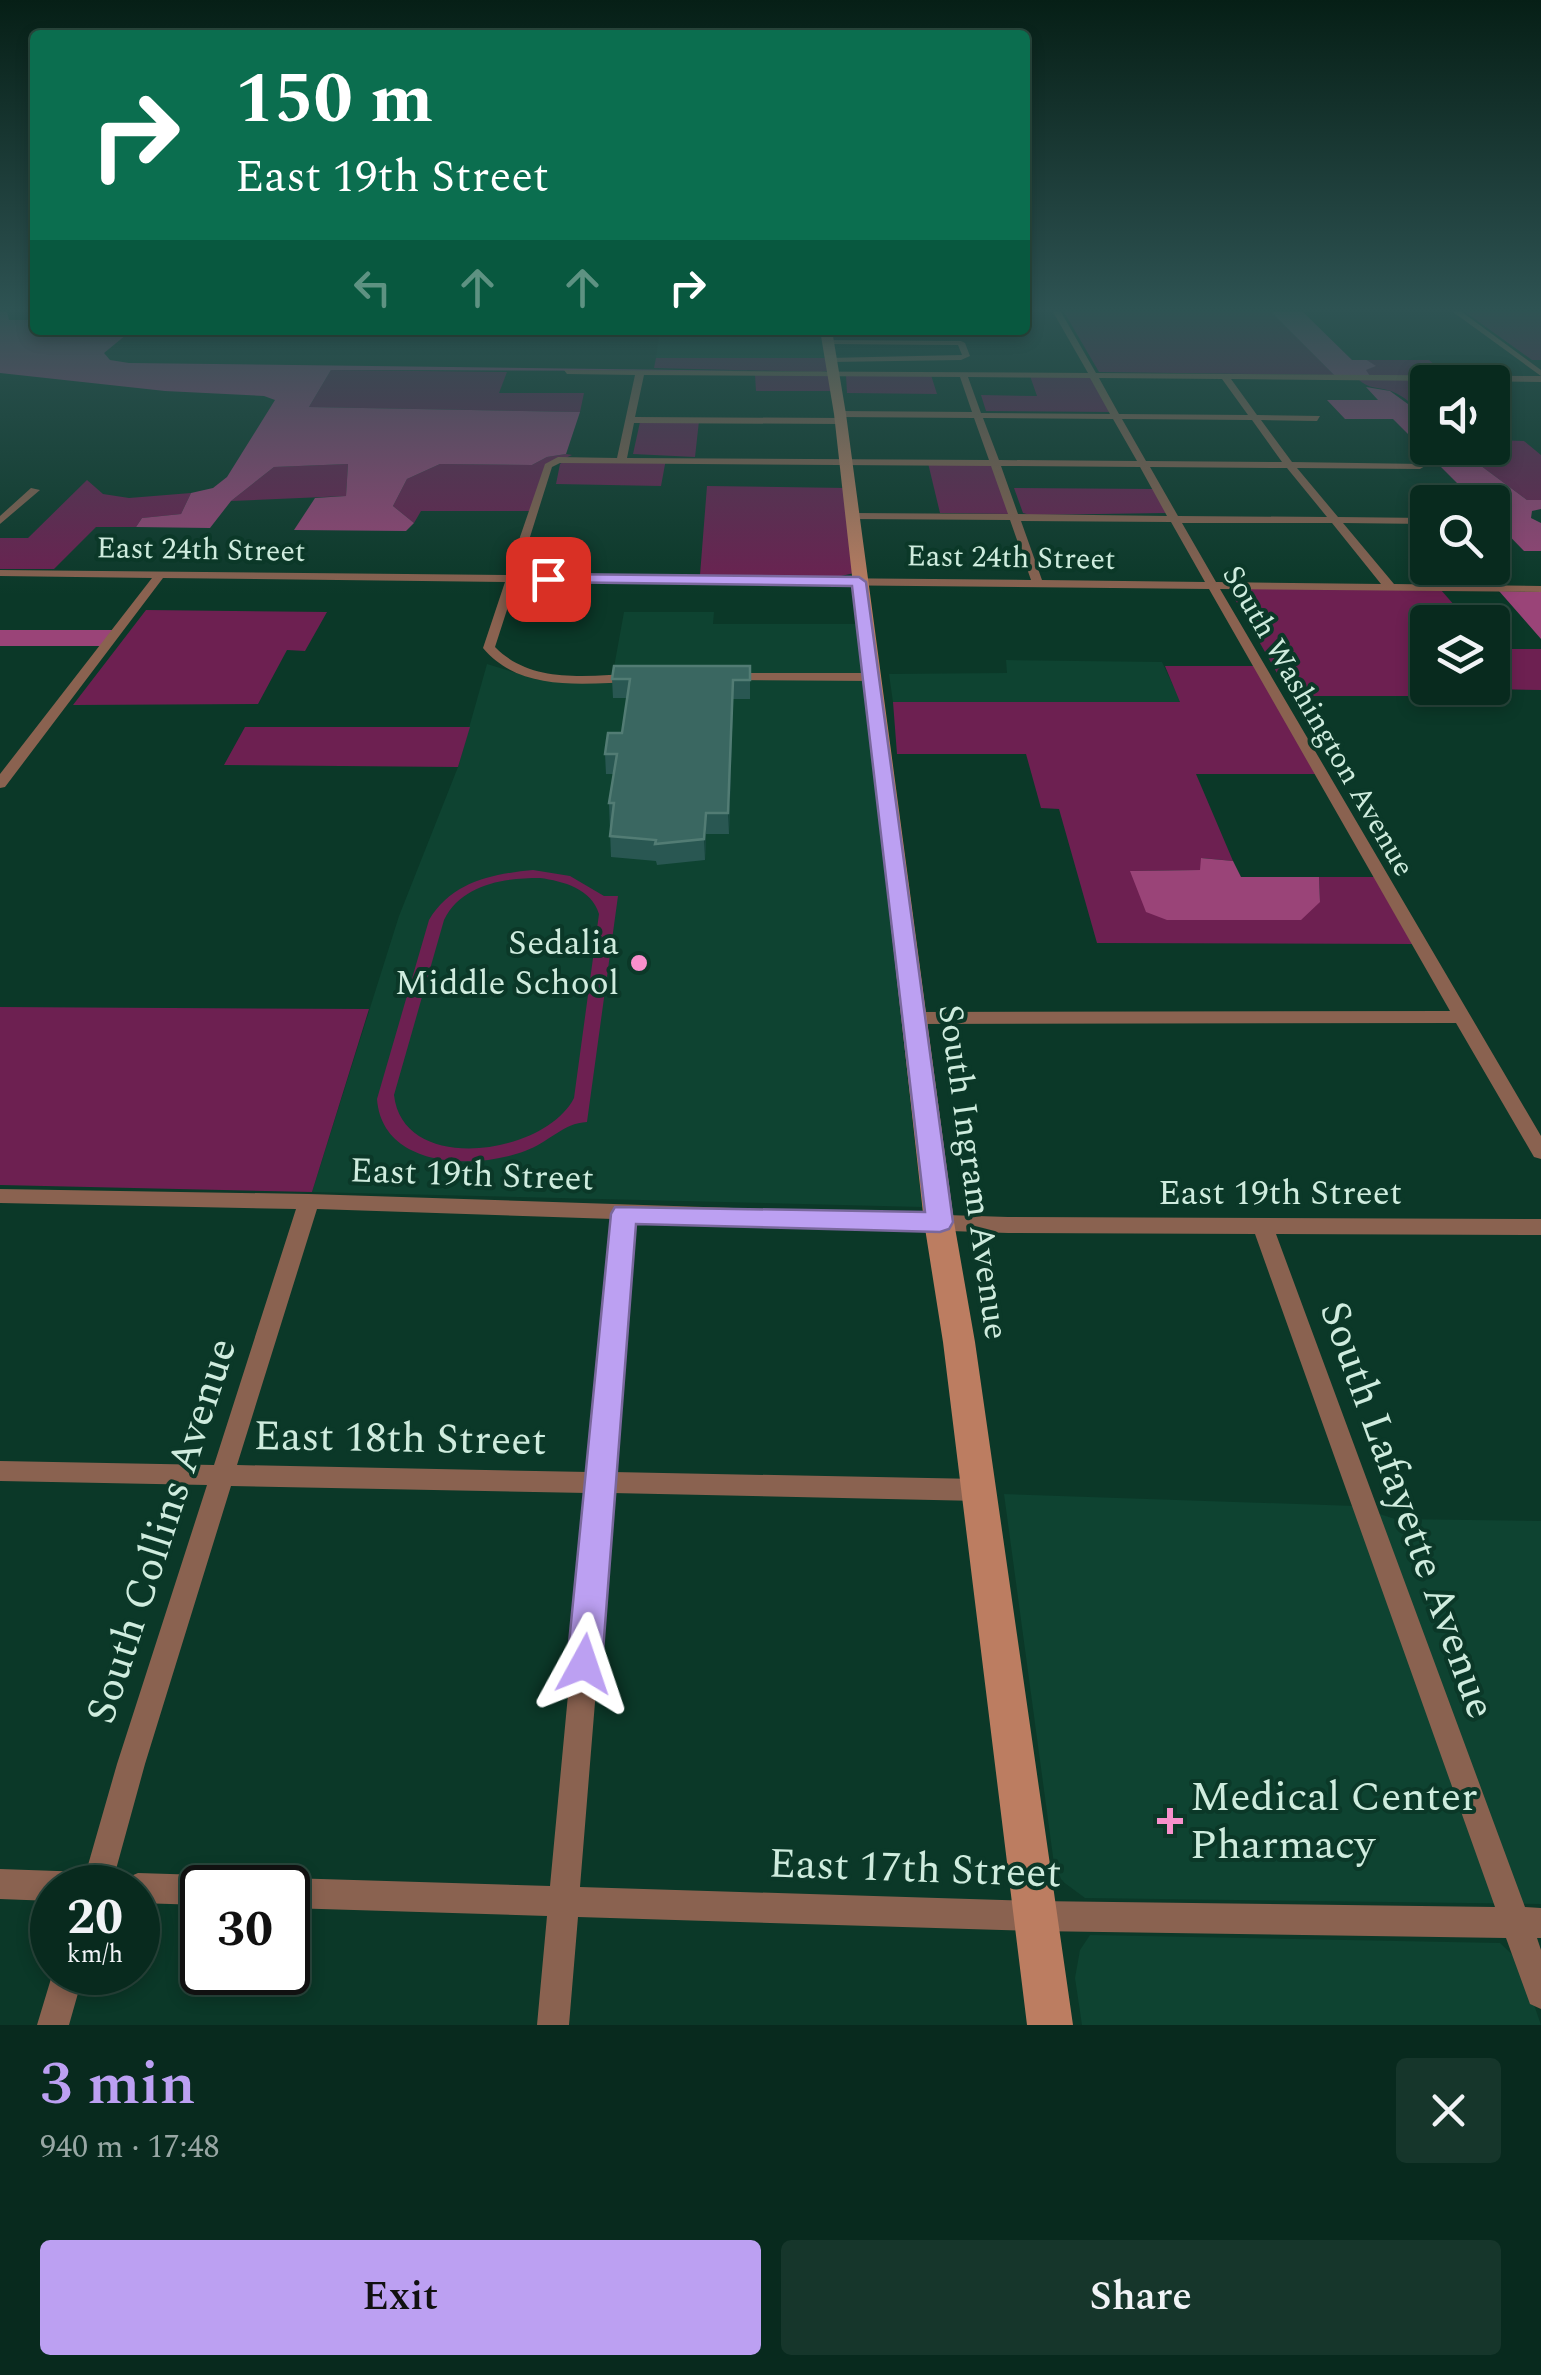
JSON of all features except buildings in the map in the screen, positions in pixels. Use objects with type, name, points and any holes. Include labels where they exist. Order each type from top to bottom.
[{"type":"main road","name":"South Ingram Avenue","points":[[839,406],[913,1018],[1050,2025]]},
{"type":"street","points":[[622,458],[633,406]]},
{"type":"street","points":[[975,406],[1038,584]]},
{"type":"street","name":"South Washington Avenue","points":[[1112,406],[1211,586],[1319,765],[1541,1152]]},
{"type":"street","points":[[1247,406],[1390,587]]},
{"type":"street","points":[[630,420],[978,415],[1317,418]]},
{"type":"street","points":[[650,678],[522,673],[499,661],[489,648],[509,578],[552,462],[622,458],[1420,466]]},
{"type":"street","points":[[0,521],[34,490]]},
{"type":"street","points":[[851,516],[1410,521]]},
{"type":"street","name":"East 24th Street","points":[[0,573],[1541,589]]},
{"type":"street","points":[[0,784],[160,575]]},
{"type":"street","points":[[708,677],[872,677]]},
{"type":"street","points":[[913,1018],[1461,1017]]},
{"type":"street","name":"East 19th Street","points":[[0,1196],[940,1222],[1541,1227]]},
{"type":"street","name":"South Collins Avenue","points":[[103,1865],[309,1202]]},
{"type":"street","points":[[553,2025],[624,1214]]},
{"type":"street","name":"South Lafayette Avenue","points":[[1262,1224],[1528,1923],[1541,1992]]},
{"type":"street","name":"East 18th Street","points":[[0,1471],[979,1490]]},
{"type":"street","points":[[0,1884],[30,1885]]},
{"type":"street","name":"East 17th Street","points":[[310,1893],[1036,1916],[1528,1923]]},
{"type":"street","points":[[53,2025],[63,1995]]},
{"type":"shaded area","points":[[271,406],[580,412],[566,454],[532,465],[440,464],[407,479],[393,506],[414,523],[406,531],[294,530],[315,498],[346,496],[348,464],[274,467],[231,501],[210,528],[136,527],[142,518],[181,514],[191,493],[213,488],[227,477]]},
{"type":"shaded area","points":[[309,406],[581,406],[580,412]]},
{"type":"shaded area","points":[[985,406],[1110,406],[1113,412],[986,411]]},
{"type":"shaded area","points":[[1333,406],[1410,406],[1410,436],[1393,419],[1345,419]]},
{"type":"shaded area","points":[[699,421],[695,457],[633,454],[640,422]]},
{"type":"shaded area","points":[[1510,441],[1524,441],[1541,455],[1541,500],[1527,500],[1480,465],[1510,465]]},
{"type":"shaded area","points":[[572,455],[550,465],[536,511],[421,511],[414,523],[393,506],[407,479],[440,464],[532,465]]},
{"type":"shaded area","points":[[666,459],[661,486],[556,484],[560,464],[565,460]]},
{"type":"shaded area","points":[[928,463],[995,463],[1011,514],[940,513]]},
{"type":"shaded area","points":[[348,464],[346,496],[231,501],[274,467]]},
{"type":"shaded area","points":[[1439,465],[1480,465],[1507,485],[1459,485]]},
{"type":"shaded area","points":[[87,480],[103,494],[129,498],[191,493],[181,514],[142,518],[136,527],[96,527],[54,569],[0,569],[0,538],[28,538]]},
{"type":"shaded area","points":[[707,486],[847,488],[855,573],[836,577],[700,575]]},
{"type":"shaded area","points":[[1510,487],[1527,500],[1541,500],[1541,509],[1532,511],[1531,518],[1541,523],[1541,551],[1524,551],[1510,537]]},
{"type":"shaded area","points":[[1014,488],[1154,489],[1166,513],[1030,515],[1023,513]]},
{"type":"shaded area","points":[[1251,588],[1441,590],[1454,605],[1410,605],[1410,696],[1290,696],[1232,594]]},
{"type":"shaded area","points":[[1499,591],[1541,592],[1541,639]]},
{"type":"shaded area","points":[[146,610],[327,612],[305,651],[287,650],[258,704],[73,705]]},
{"type":"shaded area","points":[[624,612],[714,612],[713,624],[859,624],[864,674],[661,673],[661,667],[614,667]]},
{"type":"shaded area","points":[[0,630],[116,630],[105,646],[0,646]]},
{"type":"shaded area","points":[[1510,649],[1541,649],[1541,690],[1510,689]]},
{"type":"shaded area","points":[[1006,660],[1162,662],[1181,702],[893,702],[889,674],[1007,673]]},
{"type":"shaded area","name":"Sedalia Middle School","points":[[487,664],[539,680],[863,680],[922,1207],[312,1192],[399,916],[458,767]]},
{"type":"shaded area","points":[[1165,666],[1256,666],[1320,774],[1196,774],[1233,861],[1202,858],[1201,870],[1131,871],[1320,902],[1319,877],[1380,877],[1417,944],[1097,943],[1059,809],[1041,808],[1026,754],[897,754],[893,702],[1180,702]]},
{"type":"shaded area","points":[[245,727],[470,727],[458,767],[224,765]]},
{"type":"shaded area","points":[[1201,858],[1233,861],[1241,877],[1319,877],[1320,902],[1301,920],[1167,920],[1146,912],[1130,871],[1200,870]]},
{"type":"shaded area","points":[[533,870],[570,876],[604,896],[618,896],[587,1122],[504,1157],[481,1161],[434,1158],[395,1139],[383,1122],[377,1099],[429,920],[438,907],[461,889]],"holes":[[[540,878],[583,892],[599,914],[574,1098],[558,1118],[535,1133],[507,1143],[447,1147],[422,1138],[403,1121],[394,1095],[444,920],[473,891],[512,879]]]},
{"type":"shaded area","points":[[0,1007],[369,1009],[312,1192],[0,1185]]},
{"type":"shaded area","points":[[1004,1494],[1355,1506],[1395,1519],[1541,1521],[1541,1904],[1085,1898],[1062,1881],[1054,1864]]},
{"type":"shaded area","points":[[1090,1935],[1500,1943],[1519,1961],[1541,2025],[1082,2025],[1075,1978],[1080,1950]]},
{"type":"place","name":"Sedalia Middle School","points":[[639,963]]},
{"type":"place","name":"Medical Center Pharmacy","points":[[1170,1821]]},
{"type":"route","points":[[548,579],[859,582],[940,1222],[624,1214],[584,1664]]}]
